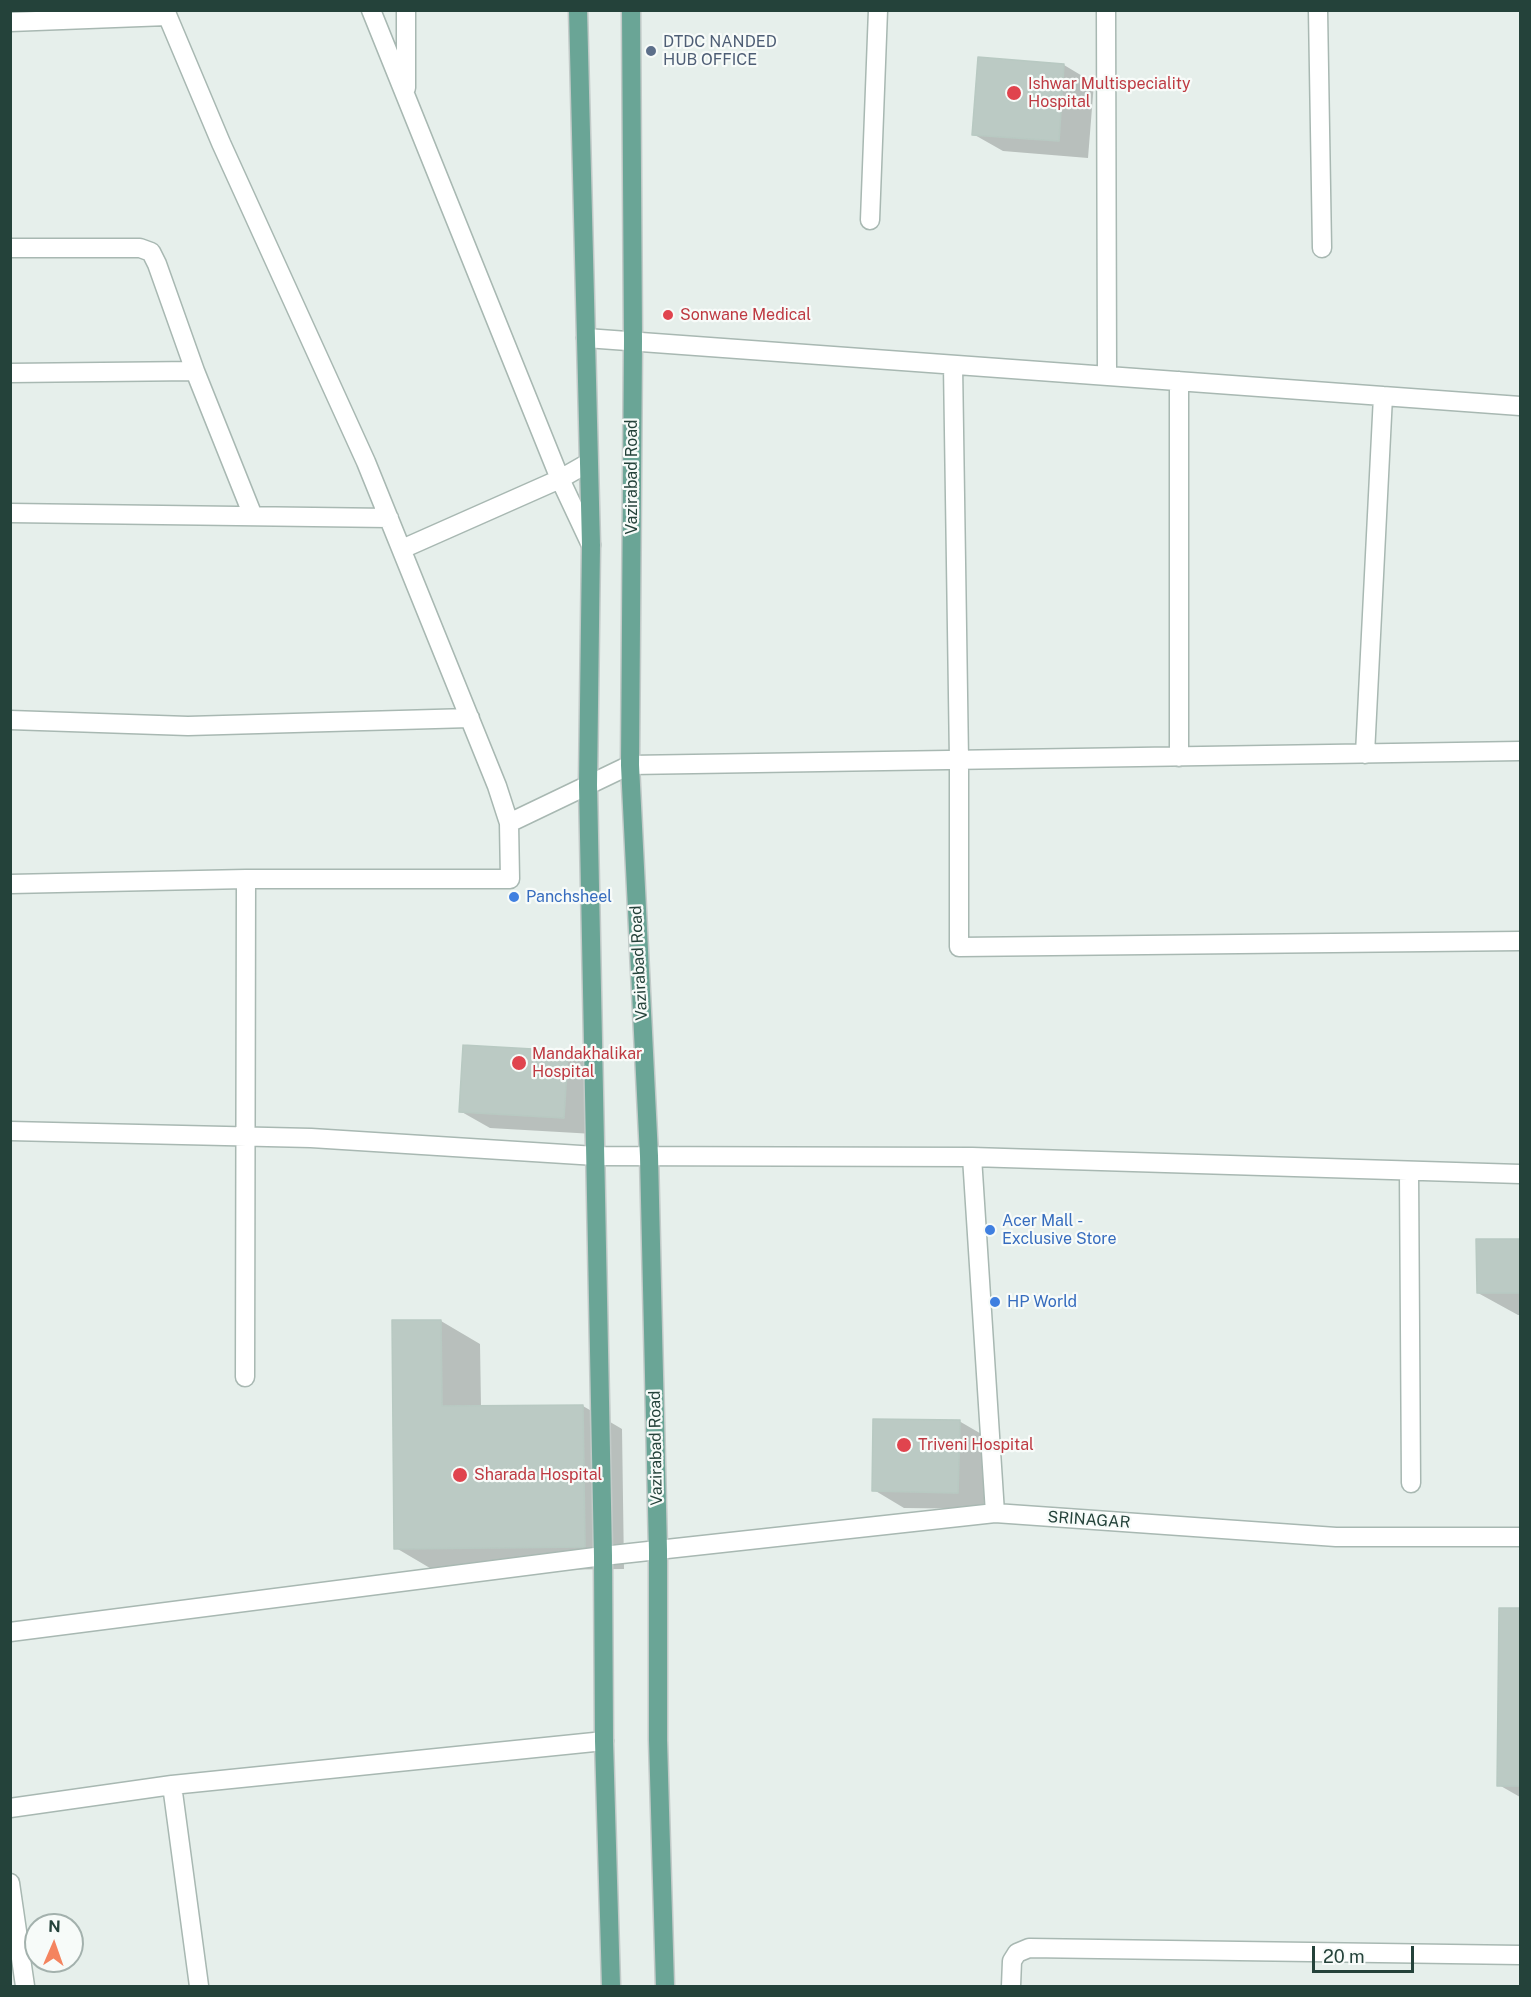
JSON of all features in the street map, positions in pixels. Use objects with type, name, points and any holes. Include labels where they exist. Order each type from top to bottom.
[{"type":"main road","points":[[578,10],[591,544],[588,784],[603,1556],[604,1741],[611,1986]]},
{"type":"main road","name":"Vazirabad Road","points":[[631,10],[633,341],[630,765],[649,1156],[658,1551],[658,1740],[665,1986]]},
{"type":"street","points":[[371,10],[560,479],[591,544]]},
{"type":"street","points":[[406,10],[406,99]]},
{"type":"street","points":[[870,220],[878,10]]},
{"type":"street","points":[[1106,10],[1107,376]]},
{"type":"street","points":[[1318,10],[1322,248]]},
{"type":"street","points":[[10,22],[166,13],[221,143],[366,462],[470,718],[509,823],[510,879],[246,879],[10,884]]},
{"type":"street","points":[[10,248],[140,248],[151,252],[195,371],[253,516]]},
{"type":"street","points":[[586,338],[1521,406]]},
{"type":"street","points":[[953,365],[959,760],[959,947],[1521,941]]},
{"type":"street","points":[[10,373],[195,371]]},
{"type":"street","points":[[1179,381],[1179,757]]},
{"type":"street","points":[[1365,754],[1383,396]]},
{"type":"street","points":[[402,549],[560,479],[588,463]]},
{"type":"street","points":[[10,513],[389,518]]},
{"type":"street","points":[[10,720],[188,726],[470,718]]},
{"type":"street","points":[[509,823],[630,765],[1521,751]]},
{"type":"street","points":[[245,1377],[246,879]]},
{"type":"street","points":[[10,1131],[311,1138],[596,1156],[972,1157],[1521,1174]]},
{"type":"street","points":[[972,1157],[995,1513]]},
{"type":"street","points":[[1409,1172],[1411,1483]]},
{"type":"street","name":"SRINAGAR","points":[[10,1632],[603,1556],[995,1513],[1336,1537],[1521,1537]]},
{"type":"street","points":[[10,1808],[172,1785],[604,1741]]},
{"type":"street","points":[[172,1785],[199,1986]]},
{"type":"street","points":[[10,1883],[25,1986]]},
{"type":"street","points":[[1011,1986],[1012,1961],[1017,1953],[1029,1948],[1521,1955]]},
{"type":"building","points":[[978,57],[1064,64],[1059,141],[972,135]]},
{"type":"building","points":[[463,1045],[568,1051],[564,1118],[459,1112]]},
{"type":"building","points":[[1476,1239],[1520,1239],[1520,1293],[1477,1293]]},
{"type":"building","points":[[392,1320],[441,1320],[442,1406],[583,1405],[585,1547],[394,1549]]},
{"type":"building","points":[[873,1419],[960,1420],[958,1493],[872,1491]]},
{"type":"building","points":[[1499,1608],[1520,1608],[1520,1786],[1497,1786]]},
{"type":"place","name":"DTDC NANDED HUB OFFICE","points":[[651,51]]},
{"type":"place","name":"Ishwar Multispeciality Hospital","points":[[1014,93]]},
{"type":"place","name":"Sonwane Medical","points":[[668,315]]},
{"type":"place","name":"Panchsheel","points":[[514,897]]},
{"type":"place","name":"Mandakhalikar Hospital","points":[[519,1063]]},
{"type":"place","name":"Acer Mall - Exclusive Store","points":[[990,1230]]},
{"type":"place","name":"HP World","points":[[995,1302]]},
{"type":"place","name":"Triveni Hospital","points":[[904,1445]]},
{"type":"place","name":"Sharada Hospital","points":[[460,1475]]}]
